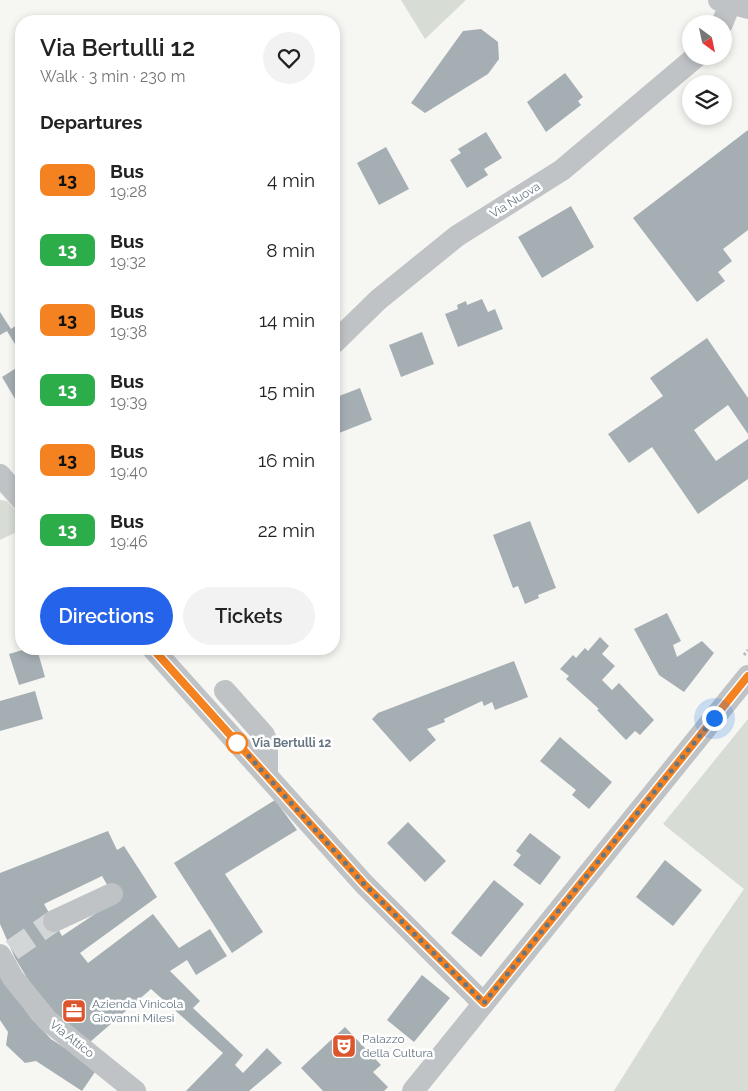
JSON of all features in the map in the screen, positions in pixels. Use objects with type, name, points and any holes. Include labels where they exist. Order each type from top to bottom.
[{"type":"street","name":"Via Nuova","points":[[340,337],[378,300],[457,236],[562,170],[686,65]]},
{"type":"street","points":[[158,655],[364,884],[484,1003]]},
{"type":"street","points":[[413,1091],[748,676]]},
{"type":"street","points":[[226,692],[264,735],[267,743],[267,776]]},
{"type":"street","points":[[54,921],[112,894]]},
{"type":"street","name":"Via Attico","points":[[4,953],[13,978],[46,1020],[135,1091]]},
{"type":"shaded area","points":[[401,0],[466,0],[425,39]]},
{"type":"shaded area","points":[[0,500],[7,501],[15,510],[15,533],[0,540]]},
{"type":"shaded area","points":[[748,719],[748,1091],[614,1091],[703,949],[744,889],[663,824]]},
{"type":"building","points":[[481,29],[498,42],[499,59],[488,74],[425,113],[411,103],[463,31]]},
{"type":"building","points":[[565,73],[583,97],[578,101],[581,105],[546,132],[527,102]]},
{"type":"building","points":[[748,130],[748,230],[723,249],[732,261],[718,272],[725,281],[697,302],[633,218]]},
{"type":"building","points":[[486,132],[502,158],[484,169],[488,175],[467,188],[450,160],[461,153],[458,149]]},
{"type":"building","points":[[386,147],[409,189],[379,205],[357,163]]},
{"type":"building","points":[[571,206],[594,247],[542,278],[518,237]]},
{"type":"building","points":[[482,299],[488,312],[495,309],[503,329],[458,347],[445,314],[458,309],[457,305],[466,301],[467,305]]},
{"type":"building","points":[[0,312],[11,329],[15,326],[15,344],[7,331],[0,335]]},
{"type":"building","points":[[422,332],[434,364],[401,377],[389,345]]},
{"type":"building","points":[[707,338],[748,398],[748,434],[728,405],[694,430],[716,461],[748,439],[748,479],[698,514],[652,447],[629,463],[608,434],[663,396],[650,378]]},
{"type":"building","points":[[15,369],[15,399],[2,377]]},
{"type":"building","points":[[360,388],[372,420],[340,433],[340,396]]},
{"type":"building","points":[[530,521],[556,588],[538,595],[539,598],[525,604],[518,586],[513,588],[493,535]]},
{"type":"building","points":[[667,613],[681,641],[673,645],[677,657],[702,641],[714,653],[684,692],[659,675],[634,629]]},
{"type":"building","points":[[600,637],[609,646],[602,654],[615,666],[602,680],[612,690],[619,683],[654,720],[640,735],[635,731],[626,740],[597,710],[599,709],[566,679],[569,676],[560,669],[573,655],[576,658],[585,648],[588,651]]},
{"type":"building","points":[[15,652],[15,655],[39,655],[45,677],[19,685],[9,654]]},
{"type":"building","points":[[514,661],[528,697],[495,710],[492,702],[484,706],[482,701],[444,719],[445,722],[427,729],[436,740],[410,762],[372,719],[378,713]]},
{"type":"building","points":[[35,691],[43,719],[0,731],[0,701]]},
{"type":"building","points":[[560,737],[612,782],[589,809],[572,795],[576,790],[540,761]]},
{"type":"building","points":[[275,800],[297,830],[225,874],[263,932],[232,953],[174,863]]},
{"type":"building","points":[[408,822],[446,861],[425,882],[387,843]]},
{"type":"building","points":[[108,831],[117,850],[124,846],[157,897],[80,953],[88,963],[153,914],[179,948],[210,929],[227,956],[196,975],[187,960],[170,971],[200,1001],[193,1008],[243,1055],[235,1065],[243,1073],[267,1048],[282,1063],[249,1091],[186,1091],[223,1053],[151,989],[90,1042],[41,1001],[15,958],[0,924],[0,873]],"holes":[[[102,876],[116,900],[62,936],[44,904]]]},
{"type":"building","points":[[530,833],[561,857],[540,885],[513,865],[521,855],[516,851]]},
{"type":"building","points":[[665,860],[702,890],[673,926],[636,897]]},
{"type":"building","points":[[494,880],[524,904],[481,957],[451,933]]},
{"type":"building","points":[[0,972],[31,1018],[51,1039],[97,1069],[82,1091],[36,1061],[25,1063],[6,1045],[8,1032],[0,1020]]},
{"type":"building","points":[[422,975],[450,998],[414,1042],[387,1020]]},
{"type":"building","name":"Palazzo della Cultura","points":[[345,1027],[381,1065],[373,1072],[388,1087],[384,1091],[323,1091],[301,1068]]},
{"type":"tunnel","points":[[12,950],[54,921]]},
{"type":"bus line","name":"13","points":[[158,655],[364,884],[484,1003],[748,676]]},
{"type":"place","name":"Via Bertulli 12","points":[[237,743]]},
{"type":"place","name":"Azienda Vinicola Giovanni Milesi","points":[[74,1011]]},
{"type":"place","name":"Palazzo della Cultura","points":[[344,1046]]},
{"type":"route","points":[[237,743],[364,884],[484,1003],[714,718]]}]
